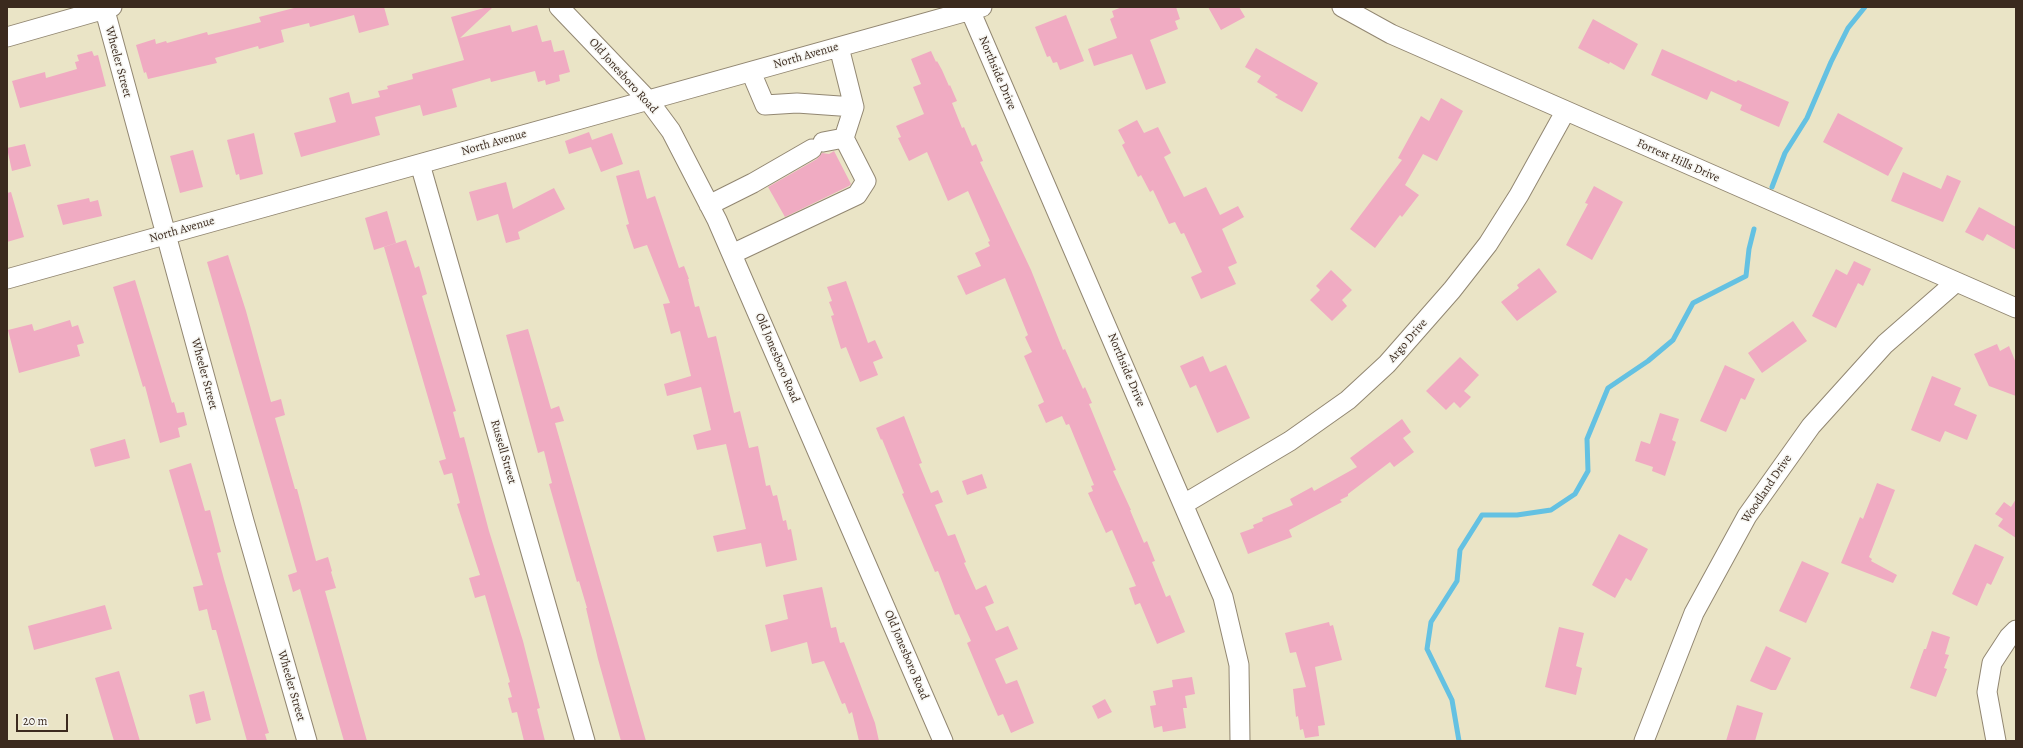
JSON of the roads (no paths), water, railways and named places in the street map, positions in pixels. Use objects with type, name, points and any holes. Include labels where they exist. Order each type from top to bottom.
[{"type":"street","name":"Old Jonesboro Road","points":[[559,7],[648,100],[671,131],[732,254],[943,741]]},
{"type":"street","name":"Forrest Hills Drive","points":[[1342,7],[1391,34],[1565,112],[2016,308]]},
{"type":"street","points":[[7,37],[107,8]]},
{"type":"street","name":"Wheeler Street","points":[[107,8],[166,235],[242,514],[307,741]]},
{"type":"street","name":"North Avenue","points":[[7,279],[976,9]]},
{"type":"street","name":"Northside Drive","points":[[976,9],[1223,597],[1239,665],[1240,741]]},
{"type":"street","points":[[732,254],[857,195],[866,181],[844,138],[854,107],[839,47]]},
{"type":"street","points":[[751,72],[765,105],[797,103],[854,107]]},
{"type":"street","name":"Argo Drive","points":[[1184,504],[1290,441],[1348,400],[1387,364],[1452,290],[1488,244],[1519,195],[1565,112]]},
{"type":"street","points":[[709,205],[817,146],[844,138]]},
{"type":"street","name":"Russell Street","points":[[420,164],[585,741]]},
{"type":"street","name":"Woodland Drive","points":[[1644,741],[1694,613],[1747,516],[1811,426],[1885,344],[1956,282]]},
{"type":"street","points":[[1996,741],[1987,692],[1992,663],[2009,636],[2016,630]]},
{"type":"waterway","points":[[1772,187],[1785,153],[1807,118],[1831,62],[1848,28],[1865,7]]},
{"type":"waterway","points":[[1459,741],[1452,700],[1427,649],[1431,622],[1457,581],[1460,550],[1482,515],[1517,515],[1551,510],[1575,494],[1588,471],[1587,439],[1608,388],[1648,361],[1673,340],[1693,303],[1746,276],[1749,249],[1754,229]]}]
